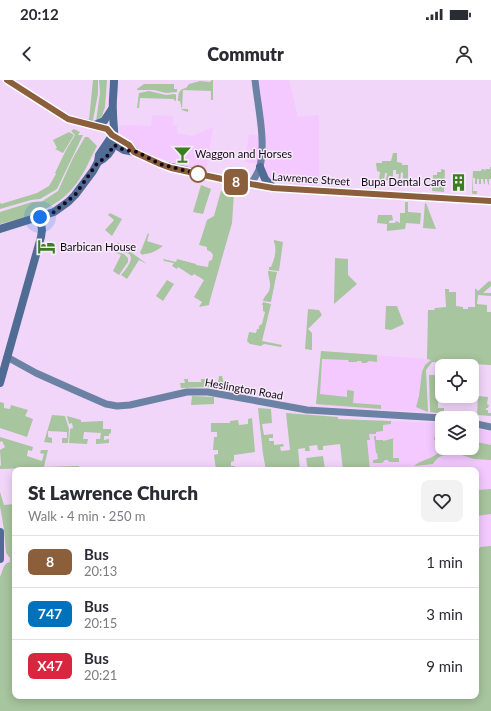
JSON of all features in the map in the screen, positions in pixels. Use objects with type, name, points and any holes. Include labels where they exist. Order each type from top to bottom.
[{"type":"main road","points":[[0,229],[54,212],[75,195],[98,162],[99,155],[113,138],[112,109],[114,80]]},
{"type":"main road","points":[[95,125],[104,121],[112,109]]},
{"type":"main road","name":"Lawrence Street","points":[[113,138],[124,150],[134,152],[171,168],[273,188],[491,201]]},
{"type":"main road","points":[[260,167],[265,179],[273,188]]},
{"type":"main road","points":[[0,383],[42,234],[40,217]]},
{"type":"main road","points":[[0,532],[0,559]]},
{"type":"street","points":[[7,80],[68,119],[107,129],[113,138]]},
{"type":"street","points":[[251,184],[260,167],[261,134],[255,80]]},
{"type":"street","name":"Heslington Road","points":[[7,357],[54,381],[106,404],[117,406],[130,405],[187,392],[208,392],[307,410],[353,414],[435,418]]},
{"type":"street","points":[[479,424],[491,426]]},
{"type":"shaded area","points":[[259,80],[289,80],[298,117],[319,115],[319,187],[269,181],[266,177],[265,165],[245,162],[249,134],[266,137]]},
{"type":"shaded area","points":[[152,115],[173,116],[173,125],[177,126],[177,133],[192,136],[213,127],[206,170],[191,168],[150,155],[122,138],[118,126],[151,126]]},
{"type":"shaded area","points":[[321,351],[433,360],[426,370],[428,412],[322,406],[316,404]]},
{"type":"shaded area","points":[[359,420],[435,423],[435,455],[479,455],[479,429],[491,432],[491,711],[402,711],[461,699],[479,699],[479,467],[367,467]]},
{"type":"green space","points":[[93,80],[98,80],[98,94],[93,120],[89,120]]},
{"type":"green space","points":[[99,80],[107,80],[105,107],[102,116],[96,121],[100,93]]},
{"type":"green space","points":[[212,80],[213,100],[211,100],[211,91],[183,90],[182,109],[188,109],[188,112],[182,110],[180,101],[178,101],[180,91],[186,88],[189,84],[200,81],[210,82]]},
{"type":"green space","points":[[144,84],[174,84],[174,89],[177,89],[177,92],[166,93],[154,90],[137,90]]},
{"type":"green space","points":[[149,91],[166,95],[175,94],[176,101],[174,99],[140,98],[139,108],[137,108],[139,93]]},
{"type":"green space","points":[[74,129],[80,132],[78,135],[83,135],[57,189],[40,199],[31,200],[0,209],[0,202],[1,204],[37,193],[49,186],[56,174],[55,173],[66,150],[75,135],[71,131]]},
{"type":"green space","points":[[69,132],[74,135],[63,153],[55,149],[57,148],[53,140]]},
{"type":"green space","points":[[85,137],[88,137],[97,146],[83,174],[72,189],[57,202],[39,212],[0,224],[0,212],[32,202],[41,202],[58,191],[73,158]]},
{"type":"green space","points":[[393,153],[397,153],[397,162],[402,163],[402,165],[408,165],[408,180],[403,180],[403,173],[401,172],[400,181],[398,181],[399,174],[396,174],[396,170],[393,170],[393,180],[391,180],[391,176],[389,176],[388,180],[386,180],[387,173],[385,173],[384,180],[379,180],[380,172],[377,171],[376,163],[391,161]]},
{"type":"green space","points":[[490,167],[491,179],[489,179],[489,185],[487,179],[485,179],[484,184],[483,179],[481,179],[481,184],[479,184],[479,179],[477,179],[477,184],[475,184],[475,178],[473,178],[473,191],[477,191],[477,194],[473,194],[472,193],[473,171],[481,171],[484,169],[485,171],[486,169],[490,169]]},
{"type":"green space","points":[[441,169],[445,170],[444,192],[432,191],[433,175],[437,175],[437,172],[441,172]]},
{"type":"green space","points":[[201,185],[211,189],[203,214],[193,212]]},
{"type":"green space","points":[[221,191],[234,193],[232,223],[209,305],[199,307],[202,302],[194,297],[204,280],[194,274],[192,276],[178,267],[177,269],[172,266],[174,263],[164,261],[163,259],[176,262],[177,259],[208,267],[209,261],[212,260],[213,255],[207,250],[207,247],[199,245],[207,220],[214,216]]},
{"type":"green space","points":[[405,202],[408,202],[408,212],[421,213],[420,224],[406,223],[405,229],[387,231],[387,224],[377,223],[378,215],[392,215],[393,220],[389,221],[389,223],[395,223],[396,221],[400,223],[400,213],[405,213]]},
{"type":"green space","points":[[426,203],[436,229],[423,228]]},
{"type":"green space","points":[[110,213],[122,219],[112,236],[105,230],[114,220],[108,215]]},
{"type":"green space","points":[[148,233],[147,241],[163,246],[154,252],[143,255],[140,253]]},
{"type":"green space","points":[[274,240],[283,242],[279,271],[269,270],[275,256]]},
{"type":"green space","points":[[117,242],[147,264],[139,260],[127,279],[121,275],[129,264],[131,257],[127,253],[121,251]]},
{"type":"green space","points":[[113,251],[124,254],[128,258],[128,262],[119,275],[113,271],[121,255]]},
{"type":"green space","points":[[335,258],[348,259],[348,275],[357,284],[334,304]]},
{"type":"green space","points":[[268,271],[277,272],[271,302],[263,301],[270,288]]},
{"type":"green space","points":[[167,280],[174,284],[163,301],[156,296]]},
{"type":"green space","points":[[489,281],[491,282],[491,286],[483,293],[491,293],[491,296],[478,295],[477,304],[487,305],[487,312],[491,312],[491,365],[479,364],[479,359],[435,359],[435,362],[432,362],[426,370],[428,412],[416,407],[422,372],[425,365],[431,360],[427,359],[428,310],[446,307],[445,289],[449,289],[449,292],[456,292],[456,306],[463,307],[463,309],[475,307],[475,288],[478,291]]},
{"type":"green space","points":[[263,302],[271,304],[262,341],[282,345],[281,347],[264,344],[261,346],[250,344],[247,341],[249,332],[256,333],[259,326],[262,324],[265,312],[263,311]]},
{"type":"green space","points":[[386,306],[397,306],[404,324],[391,330],[385,329]]},
{"type":"green space","points":[[308,309],[319,310],[322,315],[308,329],[312,333],[312,350],[305,349]]},
{"type":"green space","points":[[321,351],[377,355],[377,362],[369,361],[366,363],[362,363],[361,361],[349,362],[348,360],[322,359],[320,394],[347,397],[347,390],[354,391],[353,403],[381,405],[381,409],[316,404]]},
{"type":"green space","points":[[429,375],[435,375],[435,403],[438,403],[438,408],[444,408],[444,411],[430,412]]},
{"type":"green space","points":[[219,376],[222,376],[225,387],[223,388],[181,388],[180,383],[185,383],[184,379],[188,379],[188,382],[201,382],[201,379],[205,379],[205,382],[218,383]]},
{"type":"green space","points":[[192,396],[214,397],[214,404],[191,405]]},
{"type":"green space","points":[[479,396],[488,397],[487,404],[489,405],[486,410],[488,410],[488,413],[491,413],[491,416],[479,415],[479,411],[477,411]]},
{"type":"green space","points":[[0,402],[4,403],[4,408],[10,409],[11,405],[28,410],[25,416],[33,419],[27,437],[0,428]]},
{"type":"green space","points":[[258,408],[271,409],[272,423],[262,424],[264,435],[273,434],[273,438],[269,438],[269,441],[274,441],[274,445],[283,444],[284,446],[280,447],[281,451],[290,450],[286,413],[338,417],[338,419],[391,421],[391,424],[383,425],[383,431],[376,432],[376,434],[369,434],[370,440],[367,440],[370,467],[343,467],[340,444],[323,446],[323,450],[318,450],[317,445],[309,446],[310,451],[305,451],[305,448],[298,449],[300,467],[265,467]]},
{"type":"green space","points":[[52,415],[65,416],[69,429],[68,443],[62,443],[62,438],[67,438],[67,432],[48,431],[48,437],[52,438],[52,443],[44,442]]},
{"type":"green space","points":[[67,416],[81,420],[81,422],[103,421],[103,429],[111,429],[109,436],[104,436],[104,440],[109,439],[109,443],[96,444],[96,439],[100,439],[101,433],[84,432],[83,439],[88,439],[87,444],[69,443],[70,429],[73,428],[72,423],[69,424]]},
{"type":"green space","points":[[252,418],[255,452],[234,455],[234,461],[231,462],[231,466],[235,467],[216,467],[214,455],[218,454],[218,450],[213,450],[214,437],[217,437],[217,432],[211,432],[211,423],[230,423],[230,421],[238,420],[239,425],[248,424],[248,419]]},
{"type":"green space","points":[[374,436],[376,436],[376,440],[383,441],[395,438],[393,439],[393,458],[399,458],[399,462],[390,462],[385,460],[382,463],[373,463],[373,460],[378,459]]},
{"type":"green space","points":[[0,437],[33,447],[32,451],[28,450],[27,456],[42,461],[44,454],[40,453],[41,450],[48,450],[44,467],[12,467],[12,469],[0,469],[0,450],[5,447],[2,441],[0,442]]},
{"type":"green space","points":[[479,442],[491,445],[491,460],[474,459],[462,455],[479,455]]},
{"type":"green space","points":[[435,455],[446,455],[438,458],[433,464],[414,466],[420,462]]},
{"type":"green space","points":[[323,456],[325,467],[308,467],[306,458]]},
{"type":"green space","points":[[79,466],[79,467],[44,467]]},
{"type":"green space","points":[[491,489],[491,514],[479,516],[479,490]]},
{"type":"green space","points":[[0,492],[4,505],[12,504],[12,699],[479,699],[479,548],[491,546],[491,711],[0,711],[0,577],[4,566],[10,562],[10,558],[6,553],[0,506]]},
{"type":"bus line","name":"8","points":[[7,80],[68,119],[101,126],[109,130],[112,135],[121,142],[129,145],[134,152],[171,168],[273,188],[336,193],[491,201]]},
{"type":"place","name":"Waggon and Horses","points":[[182,154]]},
{"type":"place","name":"Bupa Dental Care","points":[[459,182]]},
{"type":"place","name":"Barbican House","points":[[47,247]]},
{"type":"route","points":[[40,217],[61,208],[75,195],[87,180],[98,162],[106,158],[114,145],[124,150],[137,152],[171,168],[198,174]]}]
